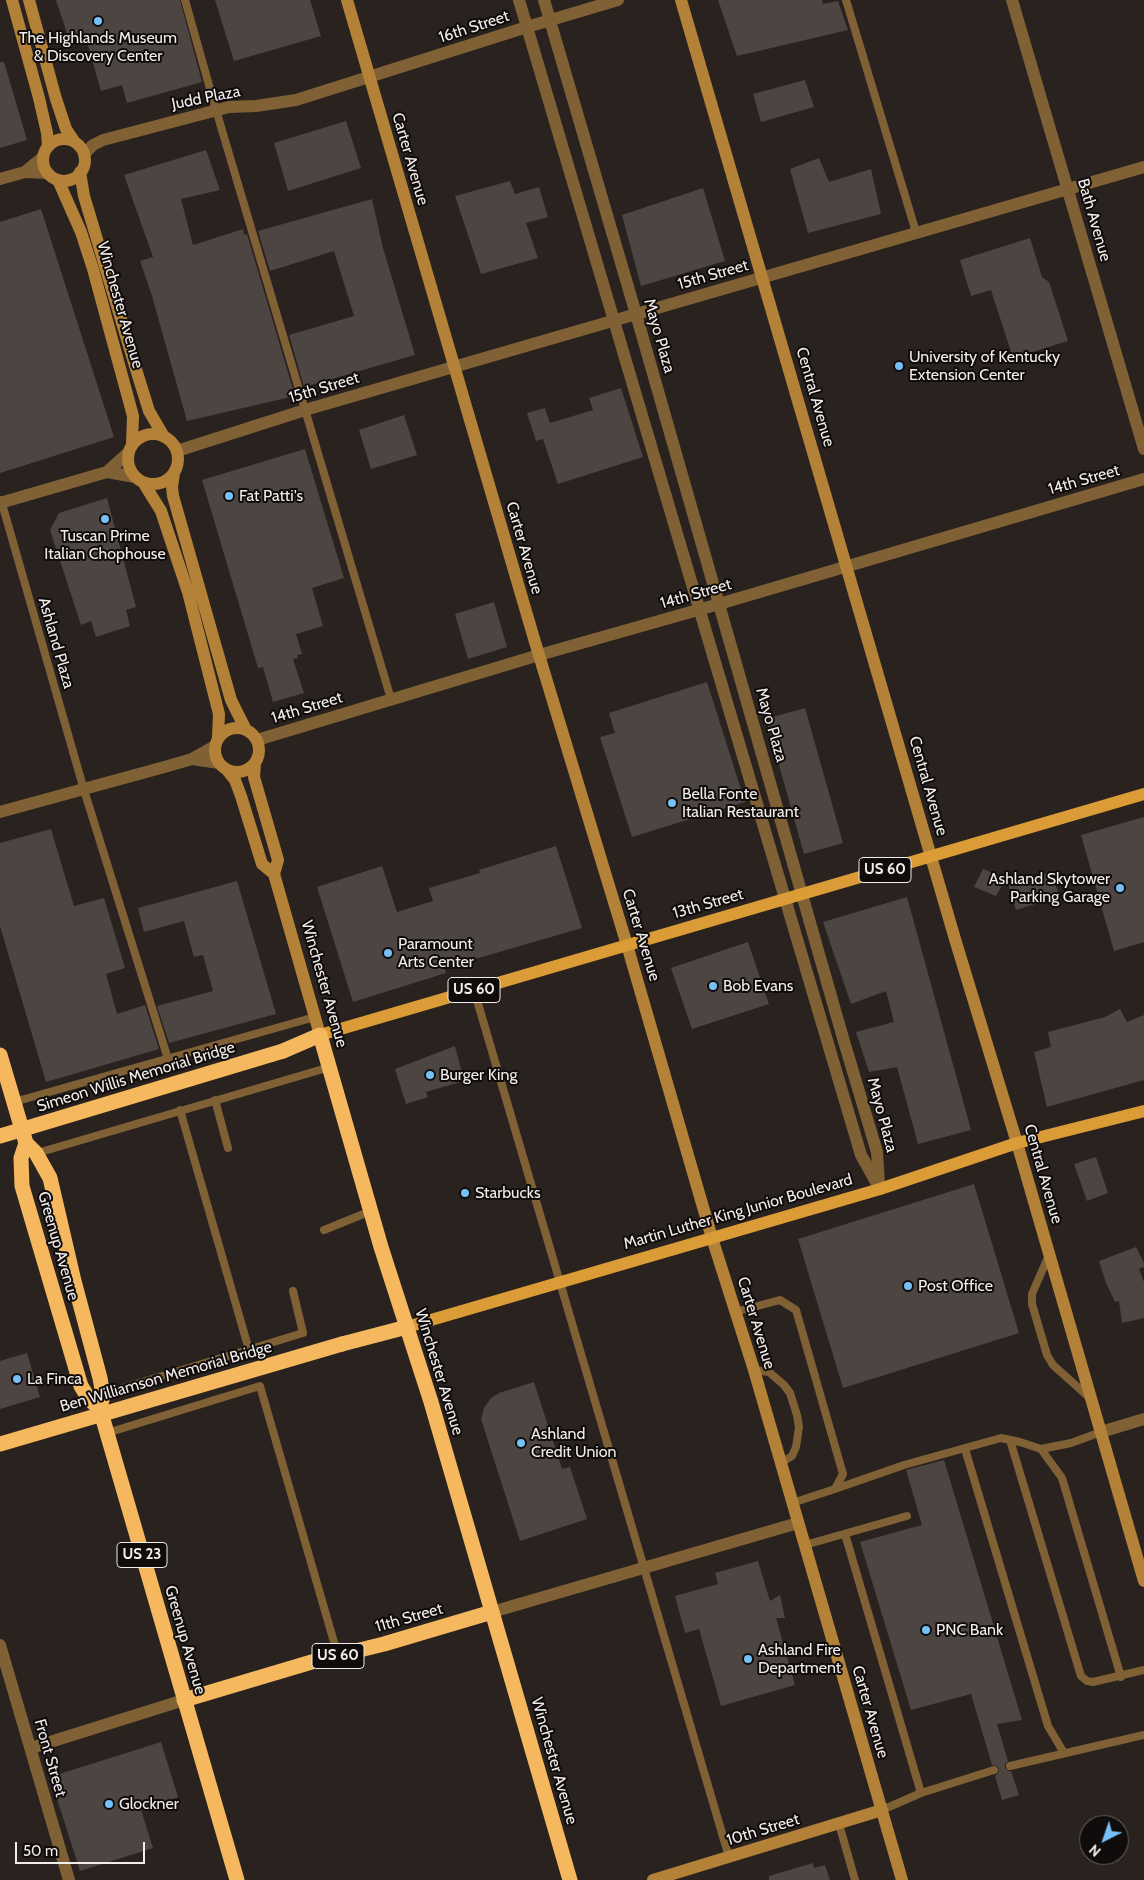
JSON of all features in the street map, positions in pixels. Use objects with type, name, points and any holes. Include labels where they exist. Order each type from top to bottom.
[{"type":"highway","name":"13th Street","points":[[283,1051],[320,1035]]},
{"type":"highway","name":"Winchester Avenue","points":[[320,1035],[371,1211],[431,1402],[570,1880]]},
{"type":"highway","name":"Simeon Willis Memorial Bridge","points":[[0,1136],[283,1051]]},
{"type":"highway","name":"Greenup Avenue","points":[[0,1055],[14,1102],[31,1148],[50,1178],[74,1281],[100,1378],[97,1401],[237,1880]]},
{"type":"highway","name":"Greenup Avenue","points":[[31,1148],[21,1158],[22,1186],[81,1386],[97,1401]]},
{"type":"highway","name":"Martin Luther King Junior Boulevard","points":[[342,1344],[407,1327]]},
{"type":"highway","name":"Ben Williamson Memorial Bridge","points":[[0,1444],[342,1344]]},
{"type":"highway","name":"11th Street","points":[[184,1700],[492,1612]]},
{"type":"main road","name":"13th Street","points":[[320,1035],[1144,794]]},
{"type":"main road","name":"Martin Luther King Junior Boulevard","points":[[407,1327],[880,1189],[1017,1143],[1144,1111]]},
{"type":"street","points":[[12,0],[46,127],[43,166],[52,177]]},
{"type":"street","points":[[0,179],[25,172],[70,180],[77,176],[85,162],[84,154],[66,129],[58,107],[29,0]]},
{"type":"street","name":"Carter Avenue","points":[[347,0],[712,1238],[754,1370],[902,1880]]},
{"type":"street","name":"Mayo Plaza","points":[[519,0],[860,1155],[880,1189]]},
{"type":"street","name":"Mayo Plaza","points":[[544,0],[877,1152],[880,1189]]},
{"type":"street","name":"16th Street","points":[[369,77],[618,0]]},
{"type":"street","name":"Central Avenue","points":[[681,0],[1144,1581]]},
{"type":"street","name":"Bath Avenue","points":[[1012,0],[1144,449]]},
{"type":"street","name":"Judd Plaza","points":[[84,154],[93,145],[103,140],[230,107],[256,106],[296,100],[369,77]]},
{"type":"street","points":[[25,172],[58,140],[74,141]]},
{"type":"street","name":"15th Street","points":[[177,452],[305,410],[1144,167]]},
{"type":"street","name":"Winchester Avenue","points":[[80,172],[84,196],[149,411],[163,436]]},
{"type":"street","name":"Winchester Avenue","points":[[52,177],[81,232],[93,269],[133,416],[131,448]]},
{"type":"street","points":[[1,501],[107,472],[139,479],[151,484],[160,483],[168,480],[174,473],[178,465],[177,452],[171,441],[163,436],[146,435],[139,438],[107,472]]},
{"type":"street","points":[[131,448],[128,461],[130,469],[161,512],[188,592],[219,714],[214,752],[223,766]]},
{"type":"street","points":[[174,473],[172,487],[174,496],[231,700],[246,730],[257,740],[259,748],[255,763],[242,772],[234,772],[223,766],[192,759]]},
{"type":"street","name":"14th Street","points":[[257,740],[539,655],[700,610],[1144,480]]},
{"type":"street","points":[[0,812],[192,759],[231,728],[246,730]]},
{"type":"street","name":"Winchester Avenue","points":[[255,763],[256,783],[278,860],[274,874],[320,1035]]},
{"type":"street","name":"Winchester Avenue","points":[[223,766],[235,780],[262,864],[274,874]]},
{"type":"street","points":[[1101,1432],[1144,1419]]},
{"type":"street","name":"11th Street","points":[[492,1612],[798,1523]]},
{"type":"street","name":"Front Street","points":[[0,1645],[69,1880]]},
{"type":"street","name":"11th Street","points":[[31,1748],[184,1700]]},
{"type":"street","name":"10th Street","points":[[653,1880],[882,1810]]},
{"type":"lane","points":[[185,0],[391,699]]},
{"type":"lane","points":[[846,0],[916,232]]},
{"type":"lane","name":"Ashland Plaza","points":[[1,501],[84,790],[168,1059]]},
{"type":"lane","points":[[474,990],[729,1857]]},
{"type":"lane","points":[[14,1102],[316,1017]]},
{"type":"lane","points":[[31,1148],[180,1110],[330,1067]]},
{"type":"lane","points":[[214,1100],[228,1148]]},
{"type":"lane","points":[[180,1110],[249,1350]]},
{"type":"lane","points":[[324,1230],[371,1211]]},
{"type":"lane","points":[[1049,1255],[1032,1294],[1032,1304],[1047,1355],[1053,1365],[1092,1401]]},
{"type":"lane","points":[[97,1401],[303,1333],[293,1291]]},
{"type":"lane","points":[[736,1312],[780,1300],[796,1310],[843,1474],[835,1489]]},
{"type":"lane","points":[[754,1370],[769,1372],[784,1385],[790,1393],[797,1415],[799,1427],[796,1447],[792,1456],[781,1463]]},
{"type":"lane","points":[[107,1433],[260,1386],[338,1656]]},
{"type":"lane","points":[[792,1503],[907,1464],[1002,1438],[1041,1449],[1071,1443],[1101,1432]]},
{"type":"lane","points":[[1010,1440],[1081,1676],[1086,1681],[1093,1682],[1121,1677],[1144,1670]]},
{"type":"lane","points":[[964,1449],[1048,1726],[1064,1753]]},
{"type":"lane","points":[[1041,1449],[1062,1478],[1121,1677]]},
{"type":"lane","points":[[805,1545],[907,1516]]},
{"type":"lane","points":[[845,1534],[921,1793]]},
{"type":"lane","points":[[1010,1766],[1144,1735]]},
{"type":"lane","points":[[882,1810],[921,1793],[994,1770]]},
{"type":"lane","points":[[839,1824],[855,1880]]},
{"type":"building","points":[[56,0],[180,0],[202,82],[127,103],[122,85],[101,91],[85,35],[69,39]]},
{"type":"building","points":[[215,0],[310,0],[321,36],[234,61]]},
{"type":"building","points":[[718,0],[822,0],[823,4],[838,1],[848,30],[737,56]]},
{"type":"building","points":[[0,62],[4,62],[27,140],[0,148]]},
{"type":"building","points":[[805,80],[814,107],[761,122],[753,94]]},
{"type":"building","points":[[346,121],[361,168],[288,191],[274,143]]},
{"type":"building","points":[[206,150],[220,190],[181,199],[193,245],[243,229],[244,235],[247,234],[295,396],[187,421],[152,296],[140,261],[153,257],[124,175]]},
{"type":"building","points":[[819,158],[829,182],[871,169],[881,214],[808,233],[790,169]]},
{"type":"building","points":[[510,181],[515,194],[539,187],[548,217],[526,223],[538,258],[481,274],[455,196]]},
{"type":"building","points":[[703,188],[725,261],[641,286],[622,215]]},
{"type":"building","points":[[372,199],[383,248],[415,355],[304,387],[289,335],[354,316],[334,251],[270,271],[258,231]]},
{"type":"building","points":[[41,209],[114,437],[0,473],[0,222]]},
{"type":"building","points":[[1030,238],[1042,277],[1049,282],[1068,341],[1013,358],[991,290],[971,296],[960,260]]},
{"type":"building","points":[[621,388],[643,457],[558,484],[543,439],[536,441],[527,413],[545,408],[550,423],[593,410],[589,398]]},
{"type":"building","points":[[404,415],[417,455],[371,469],[359,430]]},
{"type":"building","points":[[305,449],[344,578],[312,588],[323,626],[296,634],[302,654],[297,655],[298,658],[293,659],[304,693],[273,702],[263,667],[258,668],[202,480]]},
{"type":"building","points":[[107,498],[136,607],[126,610],[130,626],[96,637],[91,621],[81,625],[50,530],[59,513]]},
{"type":"building","points":[[494,602],[507,647],[468,659],[455,614]]},
{"type":"building","points":[[707,682],[745,802],[632,837],[600,737],[615,733],[609,713]]},
{"type":"building","points":[[805,708],[843,843],[804,854],[766,719]]},
{"type":"building","name":"Ashland Skytower Parking Garage","points":[[1144,817],[1144,942],[1114,951],[1081,835]]},
{"type":"building","points":[[51,829],[74,906],[104,898],[125,968],[106,974],[117,1014],[145,1005],[159,1049],[46,1082],[0,926],[0,843]]},
{"type":"building","points":[[556,846],[582,928],[444,968],[446,973],[353,1002],[317,887],[382,866],[397,912],[433,901],[429,888],[480,873],[479,870]]},
{"type":"building","points":[[983,869],[1006,878],[996,896],[974,887]]},
{"type":"building","points":[[1050,872],[1060,896],[1016,910],[1008,884]]},
{"type":"building","points":[[237,881],[276,1014],[169,1043],[157,1006],[213,991],[203,955],[194,957],[184,921],[144,932],[138,908]]},
{"type":"building","points":[[907,897],[971,1130],[918,1144],[897,1067],[869,1072],[856,1032],[894,1022],[886,991],[851,1004],[823,922]]},
{"type":"building","points":[[748,942],[769,1004],[692,1029],[671,968]]},
{"type":"building","points":[[1120,1009],[1127,1022],[1144,1015],[1144,1080],[1047,1107],[1034,1052],[1051,1047],[1048,1032],[1105,1017]]},
{"type":"building","name":"Burger King","points":[[455,1046],[464,1081],[426,1092],[428,1097],[406,1104],[395,1069]]},
{"type":"building","points":[[1096,1157],[1108,1193],[1087,1201],[1074,1164]]},
{"type":"building","name":"Post Office","points":[[974,1184],[1019,1333],[843,1388],[798,1239]]},
{"type":"building","points":[[1136,1247],[1144,1263],[1144,1267],[1139,1269],[1144,1282],[1144,1318],[1122,1323],[1119,1301],[1115,1302],[1099,1261]]},
{"type":"building","name":"La Finca","points":[[27,1353],[40,1397],[0,1409],[0,1361]]},
{"type":"building","name":"Ashland Credit Union","points":[[534,1382],[562,1469],[570,1467],[587,1519],[520,1541],[481,1419],[484,1408],[491,1398],[499,1393]]},
{"type":"building","points":[[944,1460],[1022,1720],[997,1724],[1008,1761],[1005,1764],[1005,1768],[1011,1771],[1019,1795],[1002,1800],[995,1776],[999,1769],[997,1766],[992,1765],[971,1694],[911,1710],[860,1542],[922,1525],[906,1470]]},
{"type":"building","name":"Ashland Fire Department","points":[[758,1561],[770,1601],[780,1595],[785,1618],[776,1618],[795,1685],[721,1706],[699,1629],[685,1633],[675,1596],[718,1584],[715,1573]]},
{"type":"building","name":"Glockner","points":[[161,1742],[178,1797],[141,1810],[153,1848],[80,1871],[50,1777]]},
{"type":"building","points":[[813,1863],[814,1868],[825,1865],[830,1880],[769,1880],[769,1876]]},
{"type":"place","name":"The Highlands Museum & Discovery Center","points":[[98,21]]},
{"type":"place","name":"University of Kentucky Extension Center","points":[[899,366]]},
{"type":"place","name":"Fat Patti's","points":[[229,496]]},
{"type":"place","name":"Tuscan Prime Italian Chophouse","points":[[105,519]]},
{"type":"place","name":"Bella Fonte Italian Restaurant","points":[[672,803]]},
{"type":"place","name":"Ashland Skytower Parking Garage","points":[[1120,888]]},
{"type":"place","name":"Paramount Arts Center","points":[[388,953]]},
{"type":"place","name":"Bob Evans","points":[[713,986]]},
{"type":"place","name":"Burger King","points":[[430,1075]]},
{"type":"place","name":"Starbucks","points":[[465,1193]]},
{"type":"place","name":"Post Office","points":[[908,1286]]},
{"type":"place","name":"La Finca","points":[[17,1379]]},
{"type":"place","name":"Ashland Credit Union","points":[[521,1443]]},
{"type":"place","name":"PNC Bank","points":[[926,1630]]},
{"type":"place","name":"Ashland Fire Department","points":[[748,1659]]},
{"type":"place","name":"Glockner","points":[[109,1804]]}]
